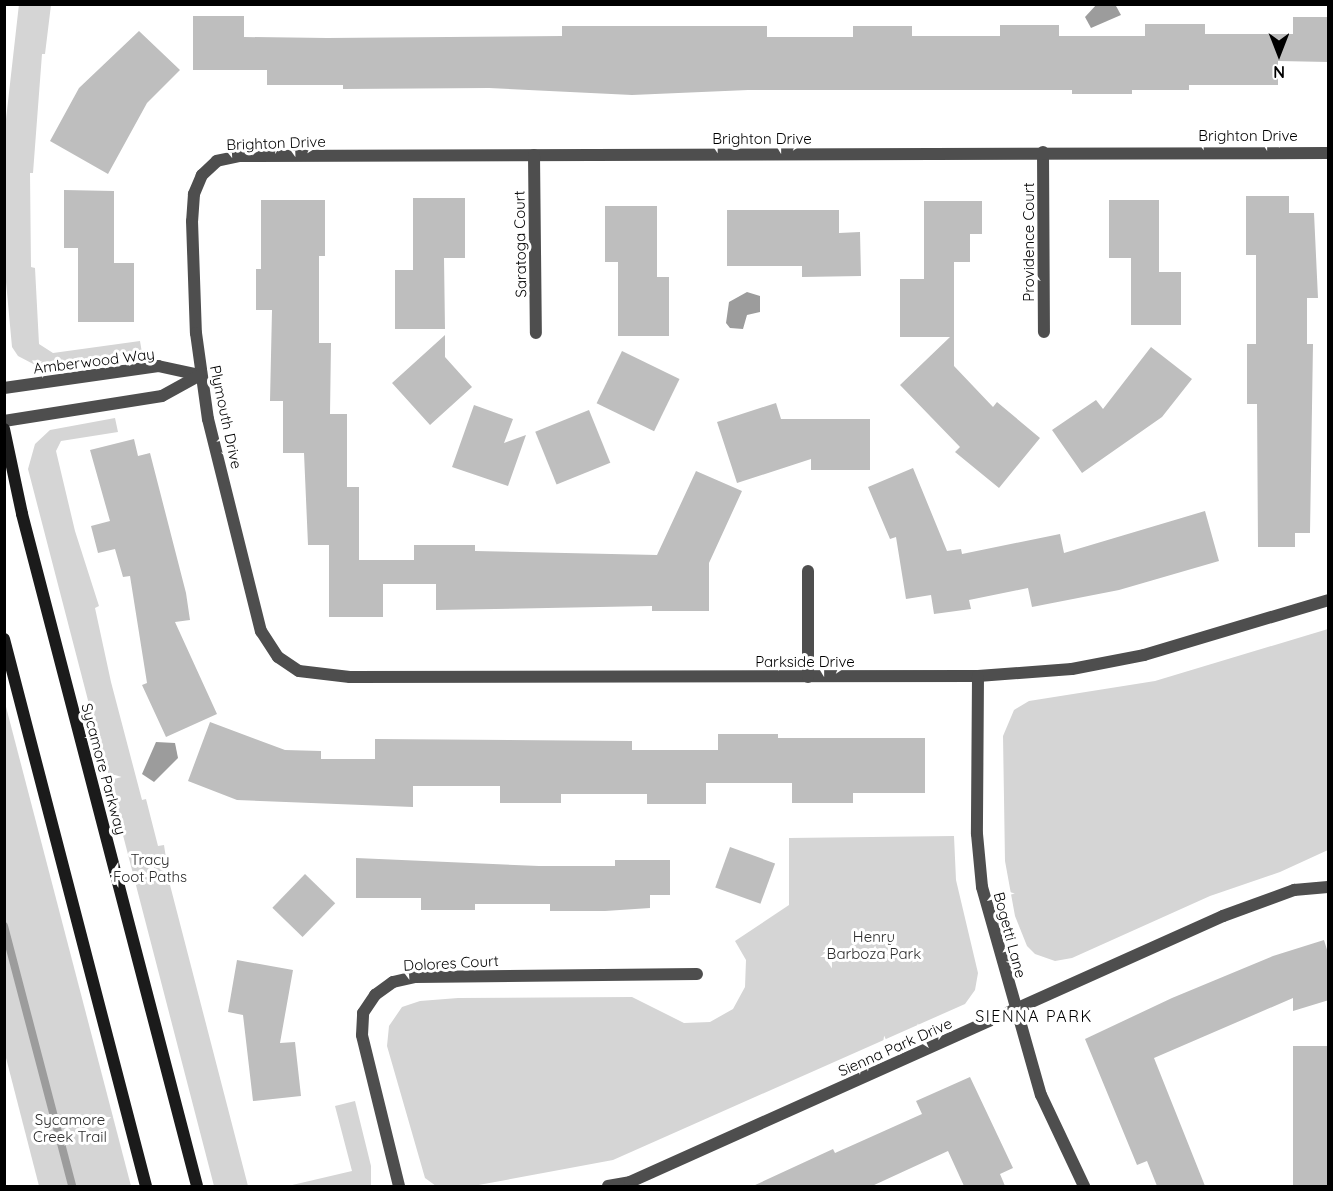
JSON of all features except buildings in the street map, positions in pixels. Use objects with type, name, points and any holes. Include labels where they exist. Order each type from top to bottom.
[{"type":"main road","name":"Sycamore Parkway","points":[[4,429],[22,514],[197,1186]]},
{"type":"main road","points":[[4,639],[146,1186]]},
{"type":"street","name":"Providence Court","points":[[1043,152],[1044,332]]},
{"type":"street","name":"Brighton Drive","points":[[202,176],[217,161],[240,156],[1329,153]]},
{"type":"street","name":"Saratoga Court","points":[[534,155],[536,333]]},
{"type":"street","name":"Plymouth Drive","points":[[202,176],[194,194],[192,221],[200,375],[261,631],[278,657]]},
{"type":"street","name":"Amberwood Way","points":[[4,388],[158,366],[200,375]]},
{"type":"street","points":[[4,421],[162,396],[200,375]]},
{"type":"street","points":[[808,571],[808,677]]},
{"type":"street","name":"Parkside Drive","points":[[278,657],[299,671],[323,676],[978,676],[1072,669],[1144,655],[1329,600]]},
{"type":"street","name":"Bogetti Lane","points":[[978,676],[977,834],[982,887],[1014,1010],[1041,1095],[1084,1186]]},
{"type":"street","name":"Sienna Park Drive","points":[[608,1186],[630,1182],[1223,916],[1294,890],[1329,886]]},
{"type":"street","name":"Dolores Court","points":[[399,1186],[362,1035],[363,1013],[375,994],[393,982],[416,977],[697,974]]},
{"type":"green space","points":[[19,4],[51,5],[45,54],[42,54],[33,173],[30,173],[31,267],[35,268],[39,344],[53,353],[140,341],[142,353],[39,367],[18,356],[12,347],[5,271],[5,128]]},
{"type":"green space","name":"Tracy Foot Paths","points":[[115,418],[118,432],[61,441],[56,451],[75,531],[99,606],[95,608],[111,682],[142,800],[146,799],[158,846],[164,845],[170,885],[248,1186],[214,1186],[28,469],[35,444],[50,430]]},
{"type":"green space","points":[[1328,629],[1328,850],[1280,872],[1210,896],[1072,958],[1055,961],[1035,954],[1027,946],[1015,916],[1005,861],[1003,736],[1014,710],[1029,701],[1155,681]]},
{"type":"green space","name":"Sycamore Creek Trail","points":[[5,703],[131,1186],[39,1186],[5,1054]]},
{"type":"green space","name":"Henry Barboza Park","points":[[954,836],[956,880],[978,973],[975,990],[965,1004],[613,1160],[473,1186],[436,1186],[425,1178],[387,1046],[389,1026],[402,1007],[420,1001],[458,998],[632,997],[684,1023],[710,1022],[733,1009],[745,987],[746,960],[735,941],[789,905],[789,838]]},
{"type":"green space","points":[[355,1101],[371,1166],[371,1186],[288,1186],[352,1171],[335,1106]]},
{"type":"shaded area","points":[[1097,4],[1116,6],[1121,15],[1091,28],[1085,17]]},
{"type":"shaded area","points":[[747,292],[760,296],[760,312],[747,315],[743,329],[730,328],[726,323],[729,302]]},
{"type":"shaded area","points":[[156,742],[175,743],[178,758],[154,782],[142,774]]},
{"type":"waterway","points":[[4,926],[72,1186]]},
{"type":"district","name":"SIENNA PARK","points":[[1034,1016]]}]
